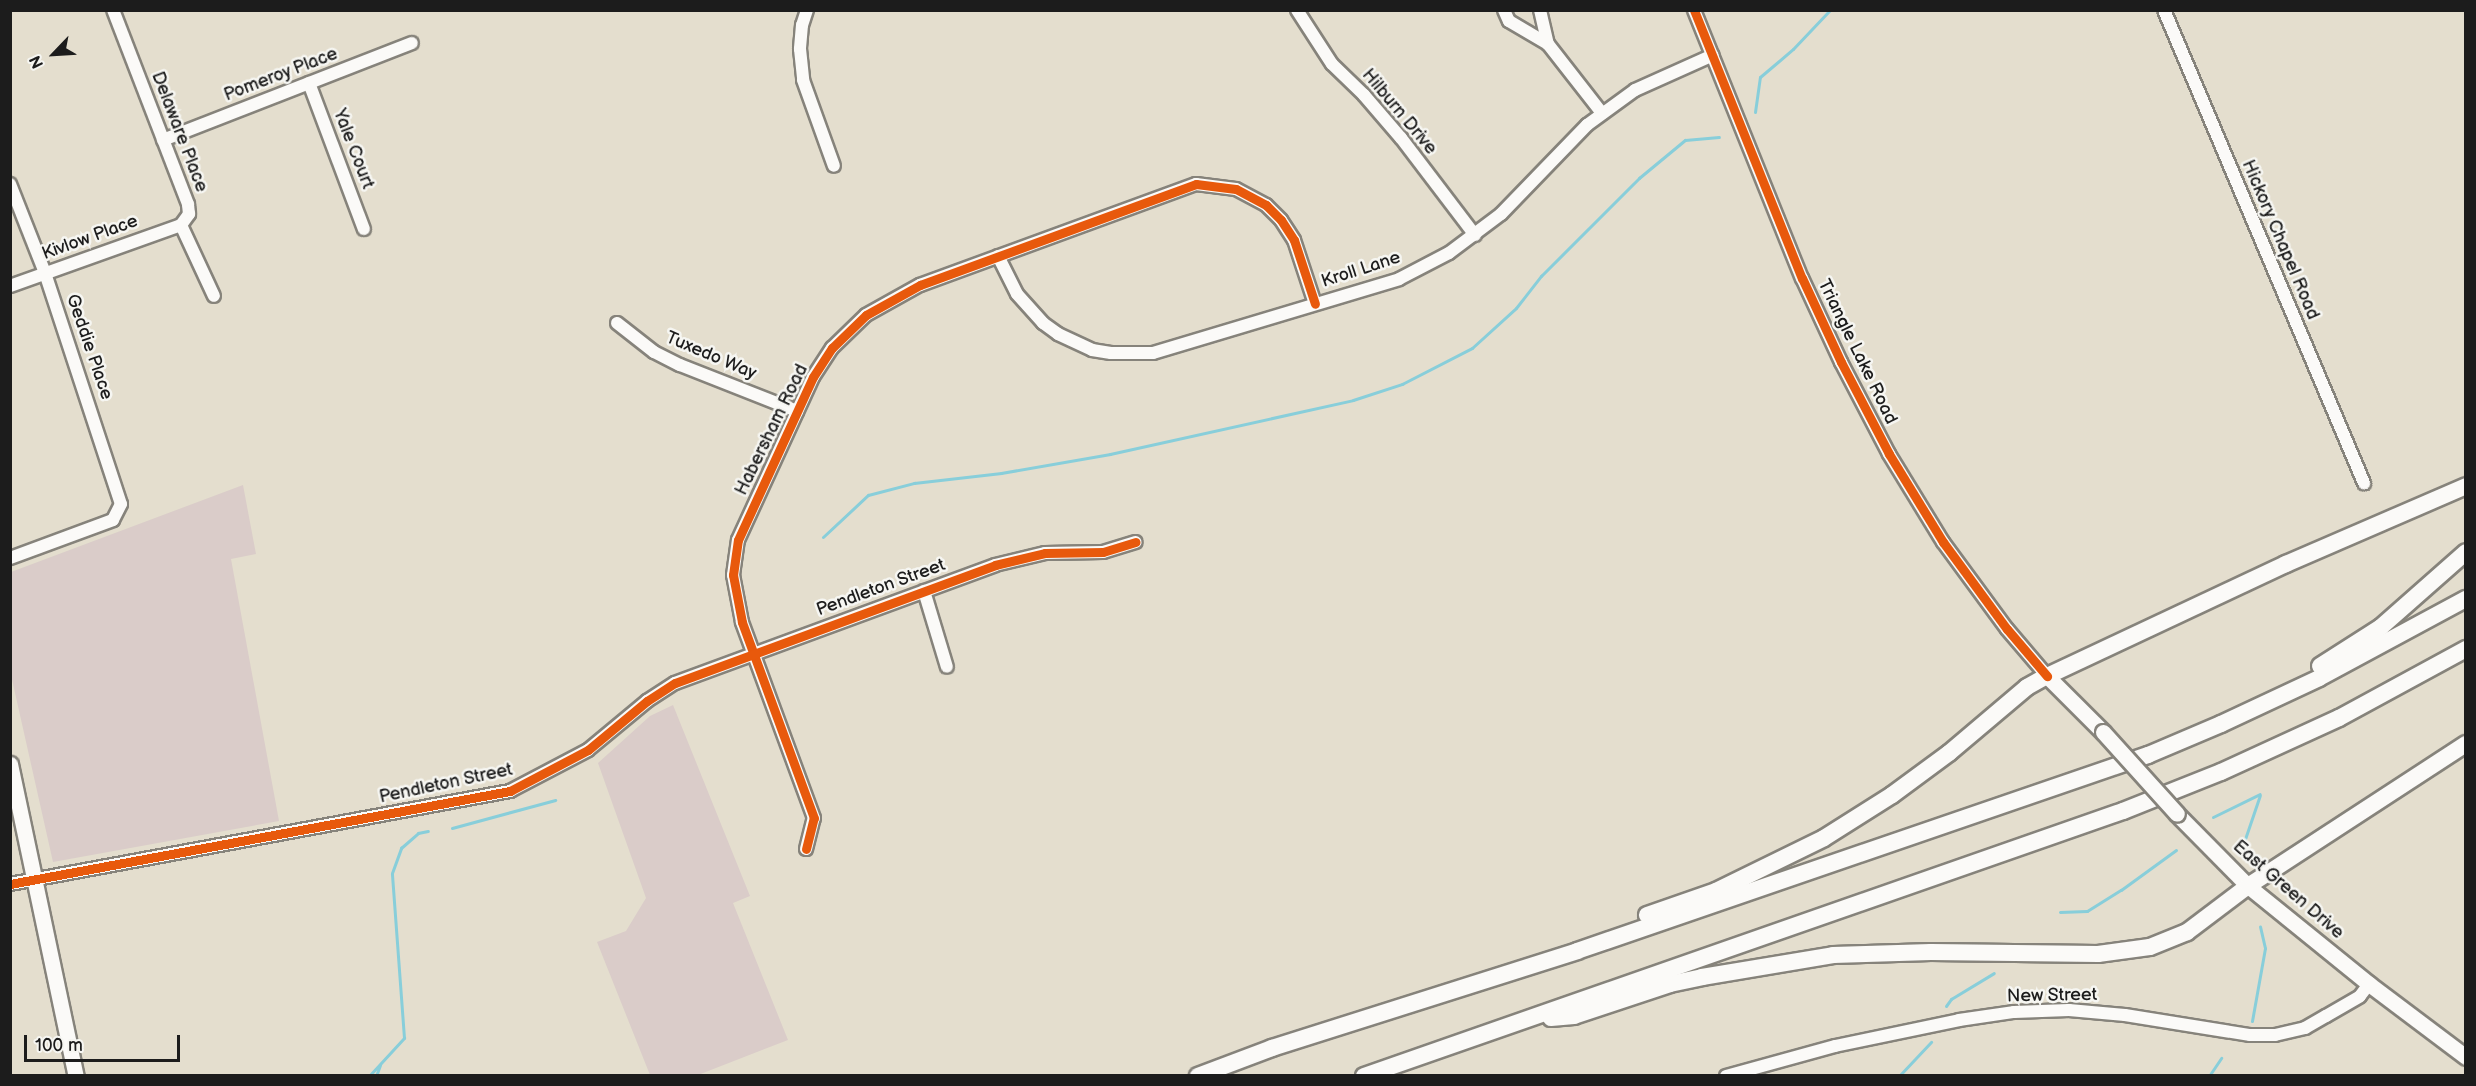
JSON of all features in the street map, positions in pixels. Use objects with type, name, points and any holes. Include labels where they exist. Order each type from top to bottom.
[{"type":"highway","points":[[1578,951],[1609,929],[1716,891],[1824,838],[1892,795],[1949,753],[2027,687],[2047,676],[2286,564],[2466,486]]},
{"type":"highway","points":[[2221,724],[2255,700],[2356,645],[2404,609],[2466,552]]},
{"type":"highway","points":[[1198,1076],[1272,1048],[1578,951],[2051,790],[2221,724],[2351,662],[2466,599]]},
{"type":"highway","points":[[1364,1076],[2112,815],[2221,772],[2339,718],[2466,649]]},
{"type":"highway","points":[[2339,718],[2371,710],[2466,660]]},
{"type":"highway","points":[[1529,1019],[1574,1016],[1670,984],[1833,955],[1931,952],[2058,955],[2128,951],[2150,947],[2187,932],[2248,886],[2466,744]]},
{"type":"main road","name":"Triangle Lake Road","points":[[2047,676],[2103,732]]},
{"type":"main road","name":"East Green Drive","points":[[2103,732],[2177,814],[2248,886],[2369,984],[2464,1054]]},
{"type":"main road","points":[[10,764],[36,877],[76,1076]]},
{"type":"street","name":"Delaware Place","points":[[112,10],[188,204],[189,214],[181,225]]},
{"type":"street","points":[[807,10],[802,25],[800,49],[803,80],[834,166]]},
{"type":"street","name":"Hilburn Drive","points":[[1297,10],[1332,64],[1364,95],[1401,138],[1475,235]]},
{"type":"street","points":[[1504,10],[1509,21],[1548,44],[1602,113]]},
{"type":"street","points":[[1540,10],[1548,44]]},
{"type":"street","name":"Triangle Lake Road","points":[[1694,10],[1803,278],[1841,362],[1889,454],[1943,542],[2007,629],[2047,676]]},
{"type":"street","name":"Hickory Chapel Road","points":[[2164,10],[2364,483]]},
{"type":"street","name":"Pomeroy Place","points":[[163,140],[412,43]]},
{"type":"street","name":"Kroll Lane","points":[[998,256],[1017,294],[1043,323],[1074,343],[1111,354],[1153,353],[1400,279],[1449,254],[1501,214],[1564,147],[1602,113],[1635,90],[1713,55]]},
{"type":"street","name":"Yale Court","points":[[309,83],[364,229]]},
{"type":"street","name":"Geddie Place","points":[[10,184],[45,273],[120,498],[120,511],[113,520],[10,558]]},
{"type":"street","name":"Habersham Road","points":[[806,849],[814,818],[742,622],[733,575],[738,540],[813,377],[832,348],[866,315],[920,285],[1196,184],[1218,185],[1251,196],[1281,220],[1294,240],[1315,304]]},
{"type":"street","points":[[181,225],[214,296]]},
{"type":"street","name":"Kivlow Place","points":[[10,286],[181,225]]},
{"type":"street","name":"Tuxedo Way","points":[[617,323],[654,352],[680,365],[797,411]]},
{"type":"street","name":"Pendleton Street","points":[[10,884],[36,877],[510,791],[588,750],[647,701],[675,682],[1005,562],[1045,553],[1102,552],[1135,542]]},
{"type":"street","points":[[924,591],[947,667]]},
{"type":"street","name":"New Street","points":[[1726,1076],[1835,1047],[1959,1020],[2014,1012],[2070,1010],[2125,1015],[2250,1035],[2275,1035],[2305,1028],[2360,996],[2369,984]]},
{"type":"shaded area","points":[[243,485],[256,554],[231,559],[279,821],[53,862],[11,675],[11,572]]},
{"type":"shaded area","points":[[673,705],[750,896],[733,903],[788,1040],[698,1075],[650,1075],[597,942],[626,931],[646,898],[598,763],[650,716]]},
{"type":"waterway","points":[[1755,112],[1760,77],[1793,49],[1830,10]]},
{"type":"waterway","points":[[823,537],[868,495],[914,483],[1001,473],[1110,454],[1353,400],[1402,384],[1472,348],[1516,308],[1541,276],[1639,178],[1685,140],[1719,137]]},
{"type":"waterway","points":[[2213,817],[2260,794]]},
{"type":"waterway","points":[[2245,839],[2260,795]]},
{"type":"waterway","points":[[452,828],[555,800]]},
{"type":"waterway","points":[[369,1076],[404,1038],[392,873],[401,848],[418,833],[428,831]]},
{"type":"waterway","points":[[2060,912],[2087,911],[2121,890],[2176,850]]},
{"type":"waterway","points":[[2252,1021],[2265,948],[2260,927]]},
{"type":"waterway","points":[[1946,1006],[1951,999],[1994,973]]},
{"type":"waterway","points":[[1899,1076],[1931,1042]]},
{"type":"waterway","points":[[2209,1076],[2221,1058]]},
{"type":"waterway","points":[[376,1076],[380,1065]]},
{"type":"cycle path","points":[[1694,10],[1802,278],[1841,362],[1889,454],[1943,542],[2007,629],[2047,676]]},
{"type":"cycle path","points":[[806,849],[814,818],[742,622],[733,575],[738,540],[813,377],[832,348],[866,315],[920,285],[1196,184],[1236,189],[1266,205],[1281,220],[1294,240],[1315,304]]},
{"type":"cycle path","points":[[10,884],[510,791],[588,750],[647,701],[675,683],[995,565],[1045,553],[1103,552],[1135,542]]}]
